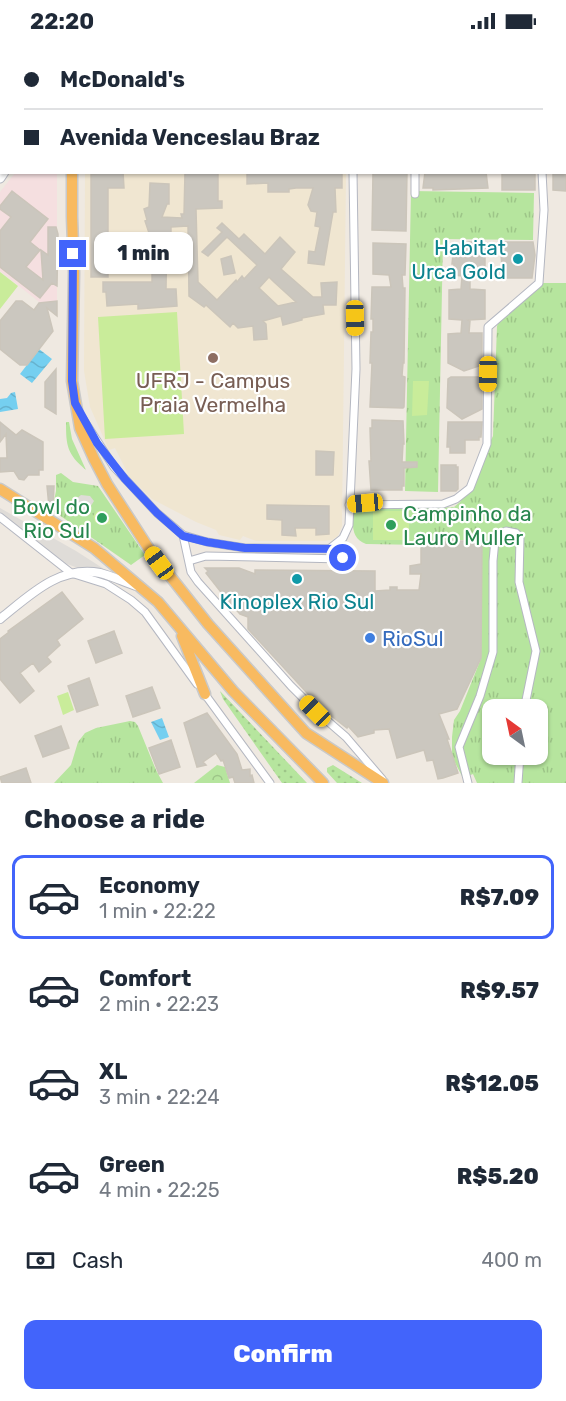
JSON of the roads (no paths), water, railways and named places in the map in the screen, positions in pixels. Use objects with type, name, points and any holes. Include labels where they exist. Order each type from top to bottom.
[{"type":"highway","points":[[72,174],[74,273],[72,381],[80,428],[94,459],[107,484],[151,552],[208,624],[306,733],[340,757],[384,783]]},
{"type":"highway","points":[[0,489],[94,548],[158,602],[233,691],[323,783]]},
{"type":"highway","points":[[175,622],[205,694]]},
{"type":"street","points":[[329,549],[348,531],[356,369],[353,174]]},
{"type":"street","points":[[415,174],[415,194]]},
{"type":"street","points":[[349,505],[443,504],[456,499],[470,488],[487,444],[488,327],[539,283],[543,220],[542,174]]},
{"type":"street","points":[[75,403],[85,424],[114,467],[157,513],[183,536],[234,547],[343,549],[343,558],[206,556],[189,561]]},
{"type":"street","points":[[0,517],[71,573],[106,584],[145,612],[270,783]]},
{"type":"street","points":[[468,783],[459,747],[485,680],[493,652],[495,540],[498,535],[506,531],[519,535],[521,542],[519,582],[536,651],[526,699]]},
{"type":"street","points":[[183,536],[191,572],[198,582],[291,686],[315,711],[346,737],[384,783]]},
{"type":"street","points":[[206,556],[207,542]]},
{"type":"street","points":[[257,548],[257,557]]},
{"type":"street","points":[[0,619],[45,584],[71,573],[99,573],[141,588]]},
{"type":"street","points":[[518,783],[519,765]]},
{"type":"water","points":[[39,349],[52,359],[32,383],[20,374]]},
{"type":"water","points":[[15,392],[18,409],[0,412],[0,399],[7,398]]},
{"type":"water","points":[[162,718],[169,737],[160,740],[151,722]]},
{"type":"place","name":"Habitat Urca Gold","points":[[518,259]]},
{"type":"place","name":"UFRJ - Campus Praia Vermelha","points":[[213,358]]},
{"type":"place","name":"Bowl do Rio Sul","points":[[102,518]]},
{"type":"place","name":"Campinho da Lauro Muller","points":[[391,525]]},
{"type":"place","name":"Kinoplex Rio Sul","points":[[297,579]]},
{"type":"place","name":"RioSul","points":[[370,638]]}]
